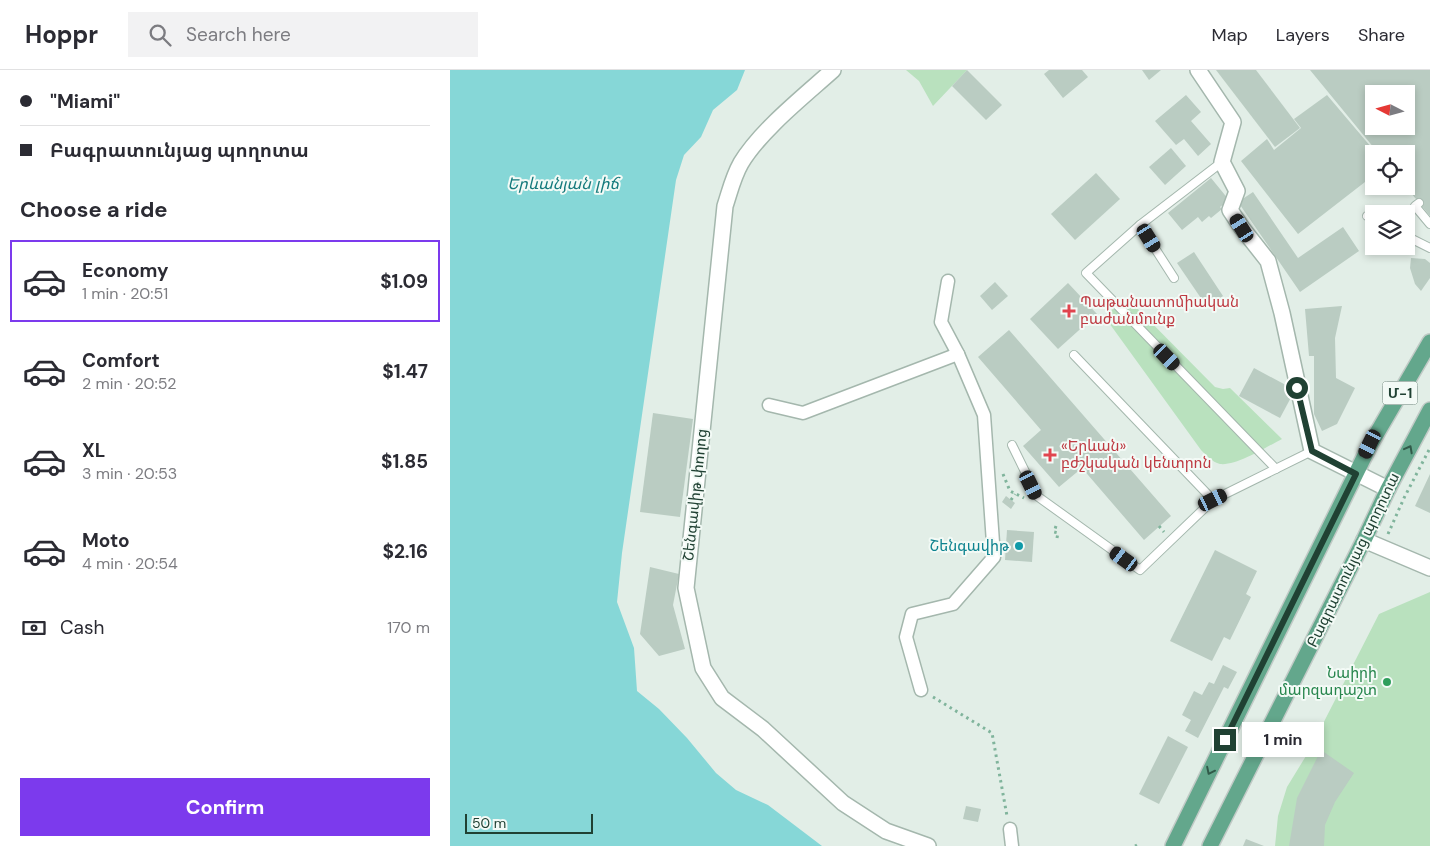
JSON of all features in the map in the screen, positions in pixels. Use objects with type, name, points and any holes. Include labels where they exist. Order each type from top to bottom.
[{"type":"main road","name":"Մ-1","points":[[1173,846],[1370,444],[1430,342]]},
{"type":"main road","name":"Բագրատունյաց պողոտա","points":[[1210,846],[1388,489],[1430,410]]},
{"type":"street","name":"Շենգավիթ փողոց","points":[[833,70],[800,98],[752,149],[733,179],[725,206],[686,588],[703,668],[722,698],[763,729],[843,803],[886,831],[928,846]]},
{"type":"street","points":[[1198,70],[1233,122],[1222,162],[1237,191],[1230,210],[1268,261],[1282,313],[1312,451],[1388,489]]},
{"type":"street","points":[[921,690],[906,636],[912,614],[953,604],[994,557],[984,415],[958,354],[941,322],[948,281]]},
{"type":"street","points":[[769,405],[803,414],[958,354]]},
{"type":"street","points":[[1364,540],[1430,568]]},
{"type":"street","points":[[1010,829],[1012,846]]},
{"type":"lane","points":[[1222,162],[1140,225],[1086,273],[1276,469]]},
{"type":"lane","points":[[1419,203],[1415,206],[1430,224]]},
{"type":"lane","points":[[1140,225],[1174,278]]},
{"type":"lane","points":[[1415,240],[1430,248]]},
{"type":"lane","points":[[1074,355],[1213,500]]},
{"type":"lane","points":[[1012,445],[1037,496],[1140,570],[1213,500],[1312,451]]},
{"type":"path","points":[[1382,549],[1404,498],[1430,448]]},
{"type":"path","points":[[1000,465],[1010,491],[1027,499],[1037,496]]},
{"type":"path","points":[[1011,500],[1015,494]]},
{"type":"path","points":[[1057,538],[1058,533],[1054,532],[1058,522]]},
{"type":"path","points":[[921,690],[992,733],[1010,829]]},
{"type":"green space","points":[[906,70],[967,70],[933,106],[919,81]]},
{"type":"green space","points":[[1127,298],[1215,387],[1230,388],[1282,439],[1251,455],[1227,464],[1217,463],[1207,456],[1104,316]]},
{"type":"green space","name":"Նաիրի մարզադաշտ","points":[[1430,592],[1430,846],[1275,846],[1278,816],[1287,787],[1309,751],[1379,614]]},
{"type":"water","name":"Երևանյան լիճ","points":[[450,70],[745,70],[737,90],[713,110],[701,137],[684,155],[676,180],[622,553],[617,602],[634,648],[637,691],[659,709],[687,738],[716,773],[736,790],[768,805],[822,846],[450,846]]},
{"type":"building","points":[[967,70],[1002,105],[986,120],[952,86]]},
{"type":"building","points":[[1049,70],[1082,70],[1088,77],[1063,98],[1044,74]]},
{"type":"building","points":[[1142,70],[1161,70],[1149,80]]},
{"type":"building","points":[[1216,70],[1256,70],[1300,128],[1275,147]]},
{"type":"building","points":[[1310,70],[1430,70],[1430,216],[1413,195],[1415,195],[1415,145],[1372,145]]},
{"type":"building","points":[[1186,95],[1201,112],[1191,121],[1211,144],[1198,156],[1184,139],[1176,145],[1155,121]]},
{"type":"building","points":[[1327,95],[1369,145],[1365,145],[1365,182],[1298,234],[1241,161],[1267,139],[1274,150],[1301,128],[1294,119]]},
{"type":"building","points":[[1171,148],[1186,166],[1165,185],[1149,167]]},
{"type":"building","points":[[1096,173],[1120,199],[1075,240],[1051,214]]},
{"type":"building","points":[[1211,178],[1229,200],[1211,218],[1209,216],[1202,222],[1198,217],[1182,230],[1168,213]]},
{"type":"building","points":[[1253,192],[1298,258],[1343,227],[1359,251],[1300,292],[1238,202]]},
{"type":"building","points":[[1194,252],[1223,296],[1207,307],[1177,263]]},
{"type":"building","points":[[1411,258],[1425,259],[1430,263],[1430,278],[1421,291],[1415,284],[1410,268]]},
{"type":"building","points":[[995,282],[1008,296],[992,310],[980,296]]},
{"type":"building","points":[[1068,283],[1097,314],[1058,349],[1030,319]]},
{"type":"building","points":[[1342,306],[1335,338],[1336,378],[1355,388],[1337,424],[1322,431],[1314,414],[1314,356],[1309,356],[1305,309]]},
{"type":"building","points":[[1009,330],[1171,516],[1144,540],[1082,468],[1059,487],[1023,446],[1041,430],[978,357]]},
{"type":"building","points":[[1254,368],[1295,390],[1280,418],[1239,396]]},
{"type":"building","points":[[653,413],[693,419],[680,517],[640,512]]},
{"type":"building","points":[[1430,474],[1430,513],[1415,506]]},
{"type":"building","points":[[1006,496],[1015,503],[1011,509],[1002,502]]},
{"type":"building","name":"Շենգավիթ","points":[[1007,530],[1034,532],[1032,562],[1005,560]]},
{"type":"building","points":[[1215,550],[1257,571],[1246,594],[1251,597],[1230,640],[1224,637],[1212,661],[1170,641]]},
{"type":"building","points":[[650,567],[679,574],[673,605],[685,649],[659,656],[640,634]]},
{"type":"building","points":[[1223,665],[1237,672],[1228,689],[1224,687],[1198,738],[1185,731],[1191,720],[1182,715],[1194,691],[1202,695],[1209,682],[1214,684]]},
{"type":"building","points":[[1168,736],[1188,747],[1159,804],[1139,794]]},
{"type":"building","points":[[1321,750],[1354,773],[1335,802],[1325,825],[1324,846],[1289,846],[1297,798]]},
{"type":"building","points":[[966,806],[981,809],[978,822],[963,819]]},
{"type":"building","points":[[1246,839],[1264,846],[1243,846]]},
{"type":"place","name":"Պաթանատոմիական բաժանմունք","points":[[1069,311]]},
{"type":"place","name":"«Երևան» բժշկական կենտրոն","points":[[1050,455]]},
{"type":"place","name":"Շենգավիթ","points":[[1019,546]]},
{"type":"place","name":"Նաիրի մարզադաշտ","points":[[1387,682]]},
{"type":"route","points":[[1225,740],[1356,474],[1312,451],[1297,388]]}]
